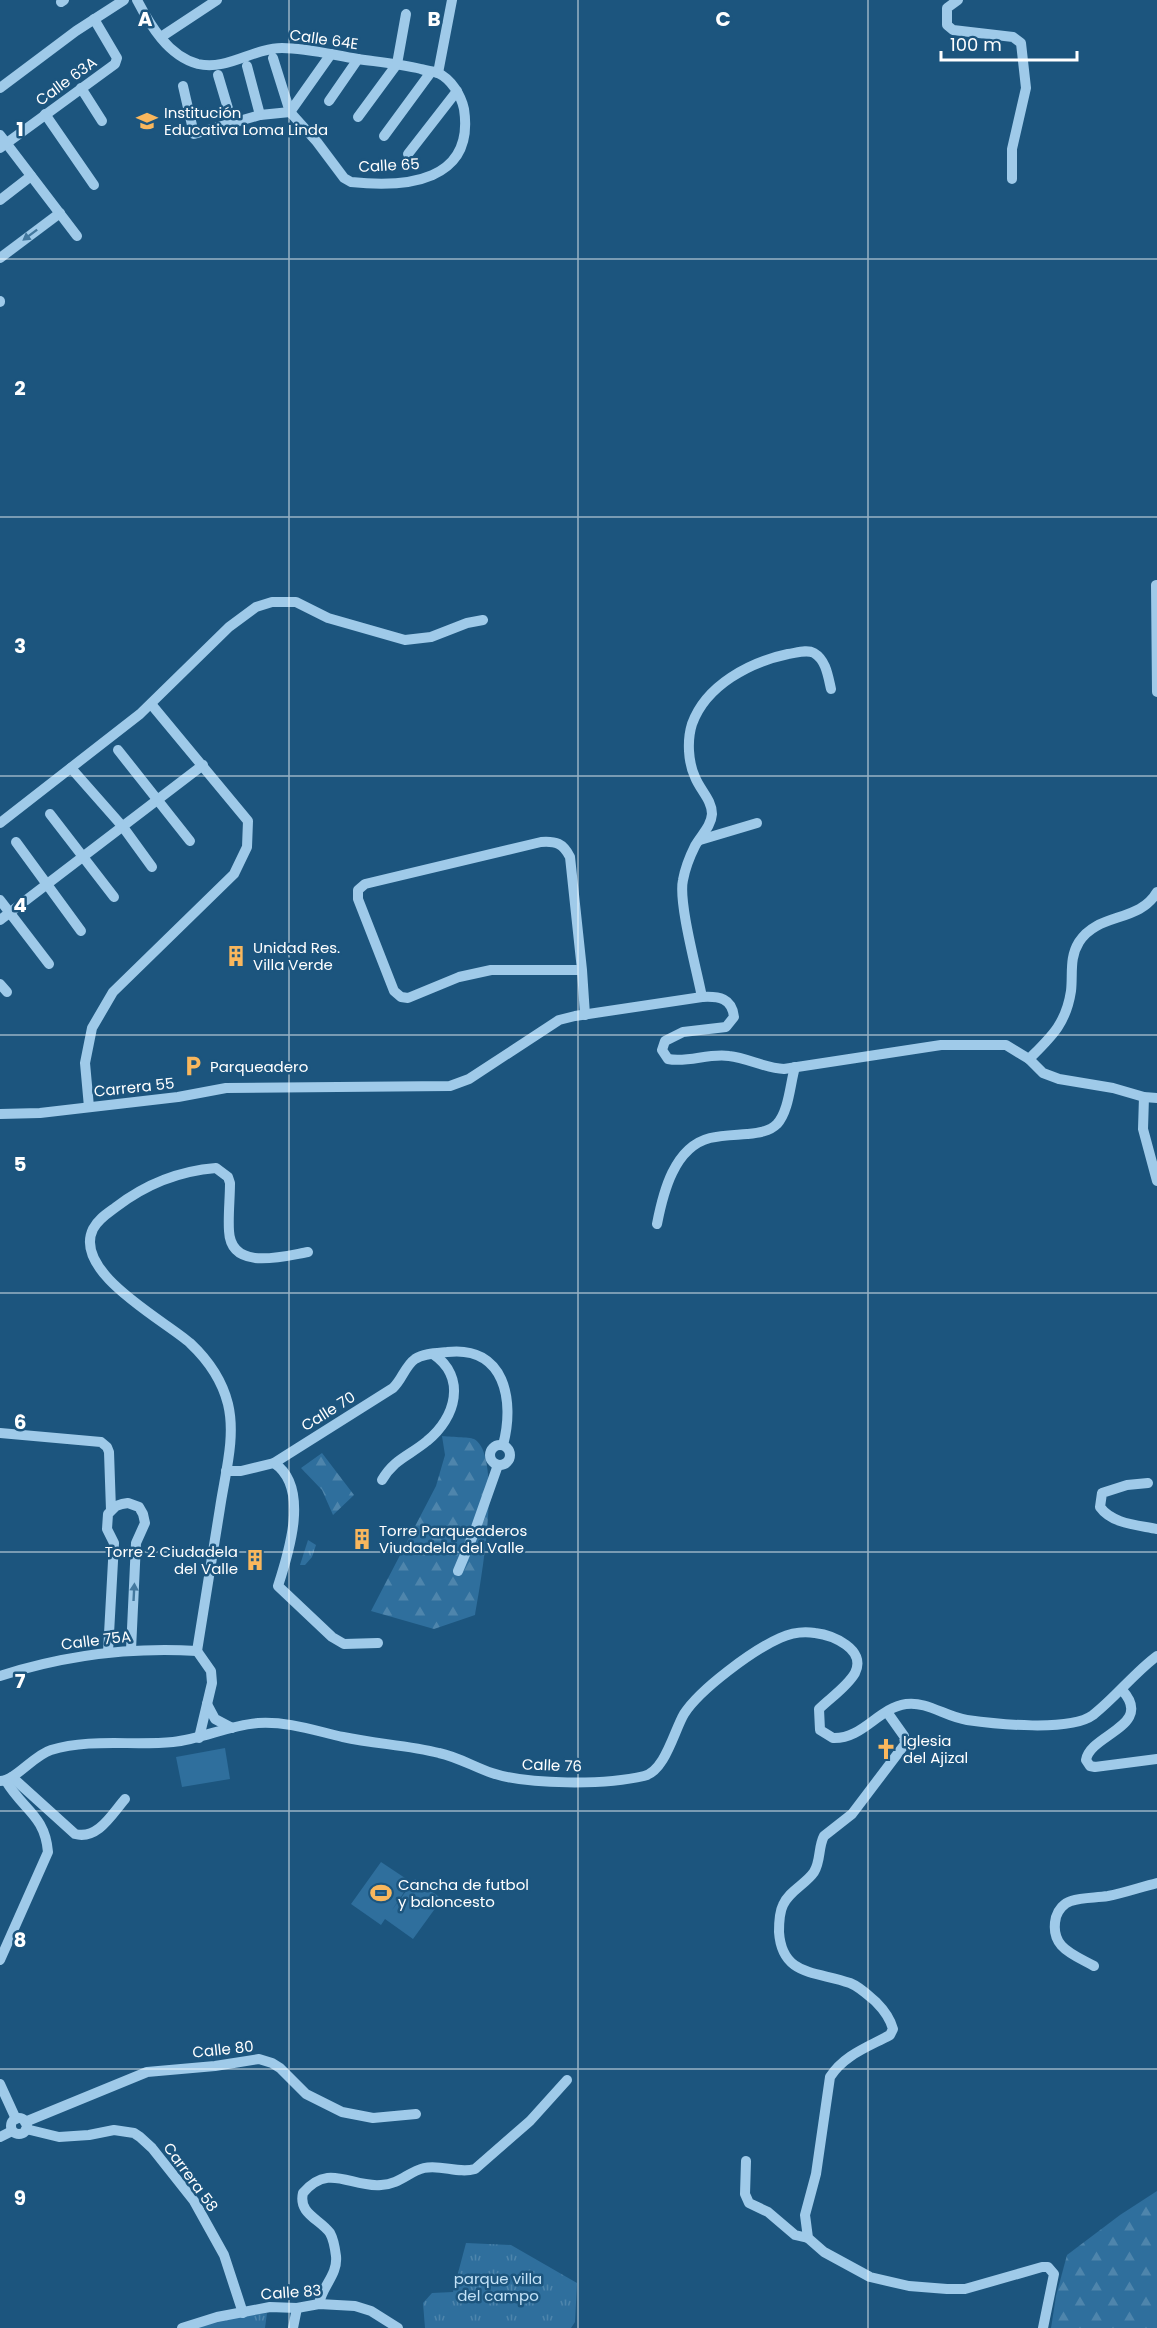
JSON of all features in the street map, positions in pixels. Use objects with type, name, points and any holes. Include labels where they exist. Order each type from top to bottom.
[{"type":"street","points":[[0,88],[94,19],[124,0]]},
{"type":"street","points":[[137,0],[152,28],[161,37],[217,0]]},
{"type":"street","points":[[384,136],[435,72],[452,0]]},
{"type":"street","points":[[958,0],[947,8],[947,25],[953,30],[1013,38],[1021,43],[1026,88],[1012,150],[1012,179]]},
{"type":"street","points":[[358,117],[397,64],[406,14]]},
{"type":"street","name":"Calle 63A","points":[[2,142],[115,64],[117,58],[94,19]]},
{"type":"street","name":"Calle 64E","points":[[161,37],[174,51],[189,61],[215,65],[279,48],[397,64],[435,72]]},
{"type":"street","points":[[290,112],[331,54]]},
{"type":"street","points":[[273,58],[290,112]]},
{"type":"street","points":[[329,101],[358,59]]},
{"type":"street","points":[[247,66],[260,114]]},
{"type":"street","points":[[408,154],[457,91],[452,84],[435,72]]},
{"type":"street","points":[[218,75],[232,122]]},
{"type":"street","points":[[183,86],[194,134],[260,114],[290,112]]},
{"type":"street","points":[[81,88],[102,120]]},
{"type":"street","name":"Calle 65","points":[[290,112],[317,142],[344,178],[351,182],[418,181],[436,175],[458,154],[466,130],[463,106],[457,91]]},
{"type":"street","points":[[45,114],[94,185]]},
{"type":"street","points":[[2,142],[77,236]]},
{"type":"street","points":[[0,200],[31,176]]},
{"type":"street","points":[[0,258],[60,213]]},
{"type":"street","points":[[1156,585],[1157,692]]},
{"type":"street","points":[[0,823],[151,704],[229,627],[256,607],[272,602],[296,602],[328,618],[405,640],[431,637],[467,623],[483,620]]},
{"type":"street","points":[[702,997],[681,891],[687,867],[711,823],[712,812],[694,777],[689,743],[692,725],[701,705],[716,688],[731,677],[755,665],[780,656],[803,651],[813,652],[823,660],[831,689]]},
{"type":"street","points":[[89,1107],[85,1063],[92,1028],[112,992],[234,874],[247,847],[248,822],[151,704]]},
{"type":"street","points":[[118,750],[190,841]]},
{"type":"street","points":[[0,920],[203,765]]},
{"type":"street","points":[[71,768],[123,827],[152,867]]},
{"type":"street","points":[[50,814],[114,897]]},
{"type":"street","points":[[700,840],[757,824]]},
{"type":"street","points":[[16,842],[81,931]]},
{"type":"street","points":[[582,970],[491,970],[459,977],[408,998],[401,997],[394,991],[357,893],[365,884],[541,842],[555,842],[565,848],[570,857],[582,970],[585,1015],[702,997],[721,997],[730,1004],[734,1017],[726,1027],[683,1032],[665,1041],[662,1050],[668,1059],[678,1061],[704,1056],[729,1056],[771,1069],[941,1045],[1006,1046],[1029,1059],[1043,1073],[1059,1079],[1157,1098]]},
{"type":"street","points":[[1029,1059],[1060,1027],[1066,1013],[1071,990],[1072,956],[1079,942],[1096,926],[1144,908],[1157,892]]},
{"type":"street","points":[[0,900],[49,964]]},
{"type":"street","name":"Carrera 55","points":[[0,1114],[40,1113],[178,1097],[226,1088],[450,1086],[469,1079],[559,1020],[585,1015]]},
{"type":"street","points":[[657,1224],[664,1190],[676,1166],[690,1149],[709,1138],[755,1133],[769,1130],[777,1124],[783,1115],[795,1067]]},
{"type":"street","points":[[1144,1097],[1143,1129],[1157,1181]]},
{"type":"street","points":[[199,1738],[212,1683],[211,1671],[201,1656],[230,1440],[230,1413],[215,1373],[190,1343],[112,1283],[100,1268],[90,1242],[92,1230],[99,1220],[135,1193],[153,1183],[177,1174],[216,1168],[228,1177],[230,1183],[229,1232],[232,1242],[240,1251],[263,1260],[308,1252]]},
{"type":"street","points":[[433,1354],[452,1352],[476,1354],[487,1360],[505,1388],[508,1401],[507,1430],[503,1445],[498,1445],[491,1452],[491,1458],[498,1465],[458,1571]]},
{"type":"street","points":[[382,1480],[394,1463],[428,1440],[447,1418],[454,1394],[454,1383],[448,1368],[433,1354]]},
{"type":"street","name":"Calle 70","points":[[226,1471],[241,1471],[274,1462],[393,1388],[399,1383],[410,1363],[417,1358],[433,1354]]},
{"type":"street","points":[[0,1433],[101,1442],[109,1452],[111,1510]]},
{"type":"street","points":[[274,1462],[283,1469],[292,1484],[295,1497],[288,1550],[278,1586],[344,1644],[378,1643]]},
{"type":"street","points":[[1148,1483],[1127,1485],[1102,1493],[1101,1507],[1106,1515],[1118,1521],[1157,1529]]},
{"type":"street","points":[[108,1652],[114,1543],[107,1530],[106,1521],[111,1510],[122,1504],[134,1504],[145,1518],[144,1527],[136,1543],[131,1650]]},
{"type":"street","name":"Calle 76","points":[[6,1779],[46,1752],[65,1746],[175,1742],[258,1723],[287,1725],[345,1738],[439,1753],[492,1773],[525,1781],[592,1781],[646,1776],[658,1767],[684,1714],[698,1696],[732,1669],[779,1638],[806,1632],[836,1638],[846,1644],[856,1659],[857,1670],[819,1709],[819,1726],[822,1733],[833,1738],[850,1737],[887,1712]]},
{"type":"street","name":"Calle 75A","points":[[0,1676],[42,1663],[108,1652],[131,1650],[201,1656]]},
{"type":"street","points":[[808,2238],[805,2215],[816,2174],[830,2077],[839,2065],[873,2042],[890,2035],[892,2029],[888,2015],[861,1989],[790,1963],[780,1946],[779,1923],[783,1905],[818,1866],[824,1836],[852,1814],[905,1744],[904,1736],[887,1712],[909,1703],[931,1707],[944,1714],[969,1720],[1064,1725],[1084,1721],[1122,1690],[1157,1656]]},
{"type":"street","points":[[1122,1690],[1131,1703],[1132,1709],[1127,1720],[1094,1747],[1087,1754],[1086,1760],[1090,1766],[1095,1767],[1157,1759]]},
{"type":"street","points":[[208,1700],[215,1719],[232,1728]]},
{"type":"street","points":[[6,1779],[75,1834],[95,1833],[125,1799]]},
{"type":"street","points":[[0,1960],[48,1852],[43,1826],[13,1793],[6,1779]]},
{"type":"street","points":[[1094,1966],[1067,1951],[1056,1940],[1054,1926],[1057,1913],[1068,1901],[1107,1896],[1157,1883]]},
{"type":"street","name":"Calle 80","points":[[22,2123],[147,2072],[215,2066],[259,2059],[280,2068],[306,2094],[342,2112],[373,2118],[416,2114]]},
{"type":"street","points":[[319,2304],[322,2293],[334,2274],[336,2253],[329,2232],[313,2220],[303,2205],[303,2193],[308,2187],[314,2182],[331,2177],[379,2186],[399,2181],[423,2169],[447,2168],[465,2171],[475,2169],[530,2121],[567,2080]]},
{"type":"street","points":[[0,2084],[22,2123],[21,2134],[12,2131],[0,2137]]},
{"type":"street","name":"Carrera 58","points":[[22,2123],[59,2137],[114,2130],[134,2133],[140,2137],[152,2148],[194,2201],[224,2255],[243,2313]]},
{"type":"street","points":[[746,2161],[747,2200],[752,2205],[768,2212],[795,2235],[808,2238],[824,2252],[870,2277],[909,2286],[965,2289],[1048,2267],[1054,2274],[1043,2328]]},
{"type":"street","name":"Calle 83","points":[[182,2328],[217,2317],[270,2307],[297,2308],[319,2304],[355,2306],[371,2311],[398,2328]]},
{"type":"street","points":[[293,2328],[297,2308]]},
{"type":"green space","points":[[442,1436],[474,1439],[483,1450],[488,1469],[488,1522],[475,1615],[434,1629],[371,1611],[436,1486],[445,1455]]},
{"type":"green space","points":[[322,1453],[354,1495],[333,1515],[322,1490],[301,1468]]},
{"type":"green space","points":[[308,1540],[316,1545],[312,1557],[305,1565],[300,1565]]},
{"type":"green space","points":[[225,1748],[230,1779],[182,1787],[176,1757]]},
{"type":"green space","points":[[381,1862],[411,1882],[392,1910],[415,1879],[442,1899],[413,1939],[385,1919],[381,1925],[351,1904]]},
{"type":"green space","points":[[1157,2191],[1157,2328],[1051,2328],[1056,2296],[1067,2255],[1120,2215]]},
{"type":"green space","name":"parque villa del campo","points":[[466,2243],[511,2245],[577,2283],[575,2322],[571,2328],[425,2328],[423,2303],[432,2293],[453,2292]]},
{"type":"green space","points":[[267,2313],[265,2328],[191,2328],[218,2318]]},
{"type":"place","name":"Institución Educativa Loma Linda","points":[[147,121]]},
{"type":"place","name":"Unidad Res. Villa Verde","points":[[236,956]]},
{"type":"place","name":"Parqueadero","points":[[193,1066]]},
{"type":"place","name":"Torre Parqueaderos Viudadela del Valle","points":[[362,1539]]},
{"type":"place","name":"Torre 2 Ciudadela del Valle","points":[[255,1560]]},
{"type":"place","name":"Iglesia del Ajizal","points":[[886,1749]]},
{"type":"place","name":"Cancha de futbol y baloncesto","points":[[381,1893]]}]
